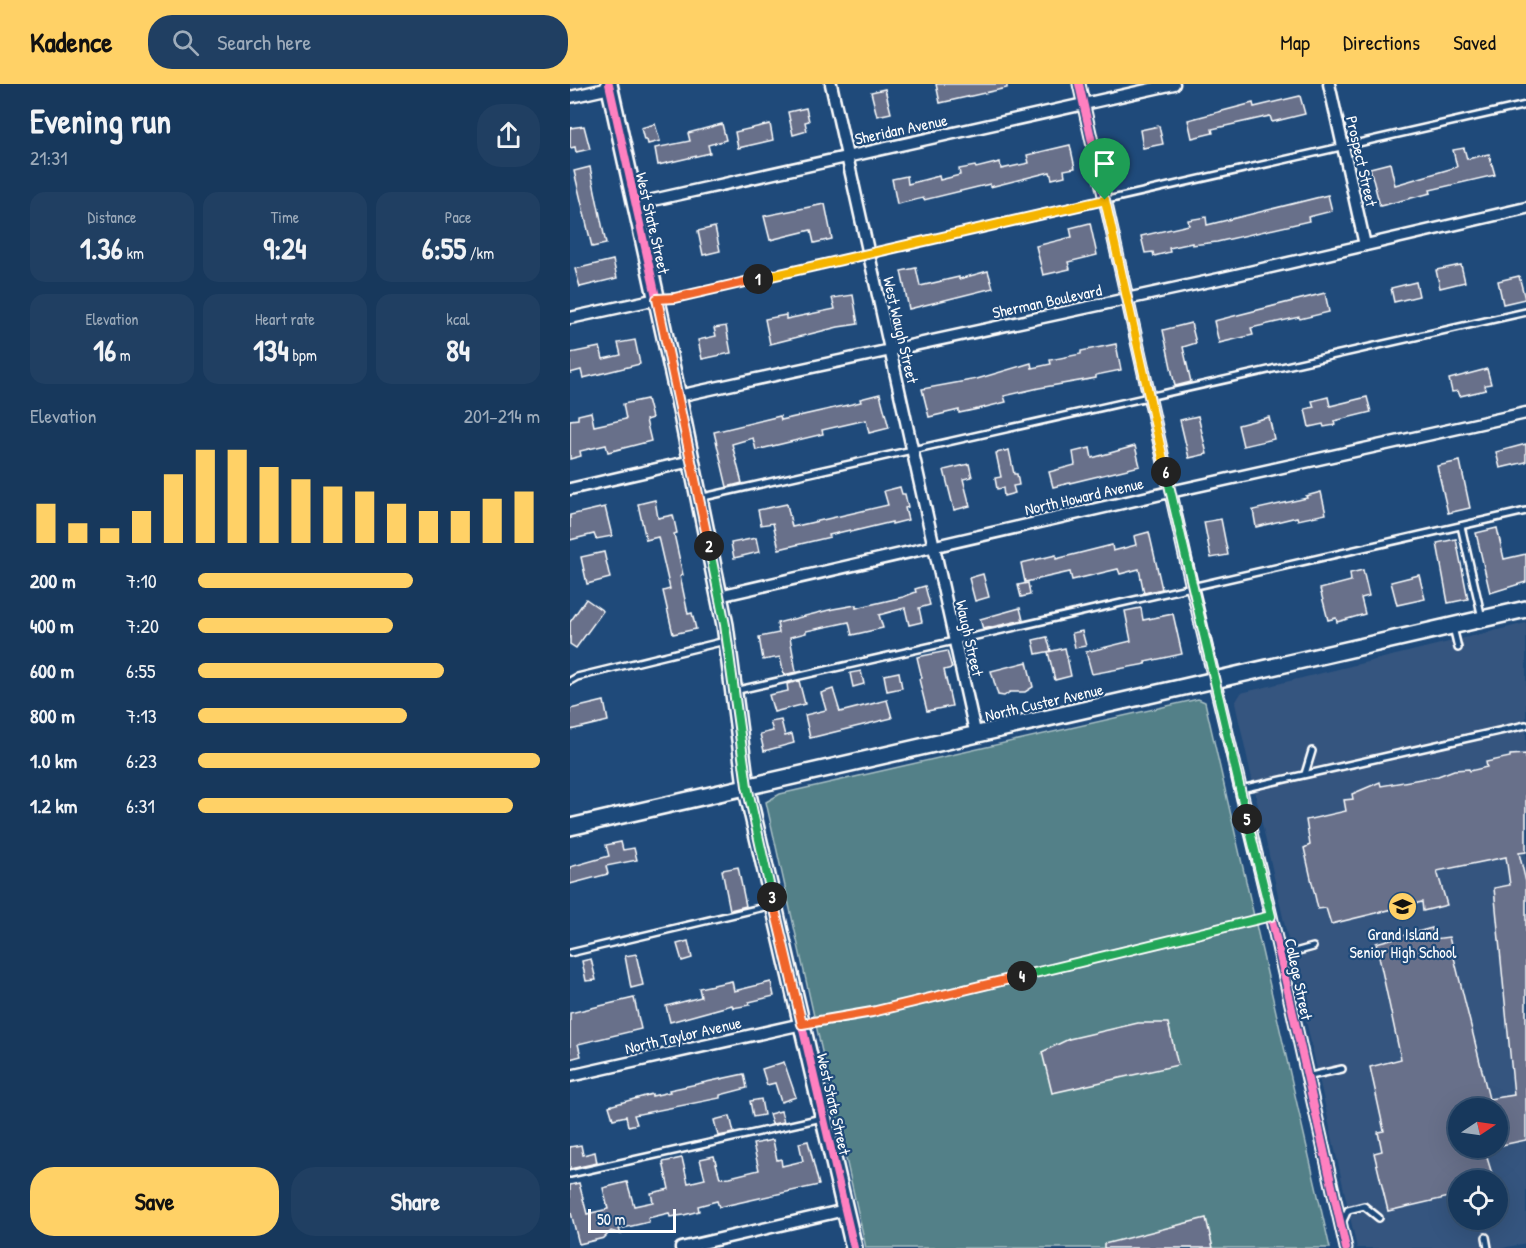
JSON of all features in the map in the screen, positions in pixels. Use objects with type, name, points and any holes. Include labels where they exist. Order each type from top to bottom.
[{"type":"street","name":"West Waugh Street","points":[[831,84],[934,546]]},
{"type":"street","name":"College Street","points":[[1079,84],[1170,492],[1271,916],[1346,1248]]},
{"type":"street","name":"Sheridan Avenue","points":[[635,204],[1174,84]]},
{"type":"street","name":"Prospect Street","points":[[1329,84],[1365,245]]},
{"type":"street","points":[[570,97],[609,86]]},
{"type":"street","name":"West State Street","points":[[609,86],[678,396],[719,596],[747,786],[854,1248]]},
{"type":"street","name":"Sherman Boulevard","points":[[678,396],[1127,299],[1526,207]]},
{"type":"street","points":[[570,318],[657,299]]},
{"type":"street","name":"North Howard Avenue","points":[[719,596],[1526,413]]},
{"type":"street","points":[[570,489],[691,461]]},
{"type":"street","name":"Waugh Street","points":[[934,546],[976,736]]},
{"type":"street","name":"North Custer Avenue","points":[[570,827],[1526,609]]},
{"type":"street","name":"North Taylor Avenue","points":[[570,1076],[802,1024]]},
{"type":"street","points":[[681,1248],[845,1210]]},
{"type":"lane","points":[[657,299],[675,298],[1526,105]]},
{"type":"lane","points":[[699,498],[1526,312]]},
{"type":"lane","points":[[732,691],[1526,511]]},
{"type":"lane","points":[[1461,526],[1482,619]]},
{"type":"lane","points":[[1453,626],[1458,648]]},
{"type":"lane","points":[[570,681],[577,677],[727,641]]},
{"type":"lane","points":[[1239,789],[1526,725]]},
{"type":"lane","points":[[1305,774],[1312,751]]},
{"type":"lane","points":[[570,953],[774,905]]},
{"type":"lane","points":[[802,1024],[872,1012],[1271,916]]},
{"type":"lane","points":[[1280,956],[1314,947]]},
{"type":"lane","points":[[1306,1077],[1342,1069]]},
{"type":"lane","points":[[570,1174],[824,1118]]},
{"type":"lane","points":[[1341,1225],[1348,1210],[1364,1206],[1379,1218]]},
{"type":"lane","points":[[1486,1237],[1488,1248]]},
{"type":"shaded area","name":"Grand Island Senior High School","points":[[1526,623],[1526,1243],[1503,1248],[1357,1248],[1235,703],[1241,693]]},
{"type":"green space","points":[[1198,699],[1205,702],[1330,1248],[866,1248],[766,802],[780,794]]},
{"type":"building","points":[[936,84],[1007,84],[1007,88],[940,103]]},
{"type":"building","points":[[885,89],[891,113],[877,116],[871,92]]},
{"type":"building","points":[[1300,96],[1305,114],[1272,122],[1270,116],[1212,129],[1213,133],[1192,138],[1188,120],[1253,103],[1254,107]]},
{"type":"building","points":[[806,108],[809,121],[805,122],[807,131],[793,135],[788,112]]},
{"type":"building","points":[[655,124],[660,141],[648,144],[647,140],[644,140],[641,128]]},
{"type":"building","points":[[722,124],[726,140],[708,145],[710,153],[658,165],[655,148],[690,141],[688,133]]},
{"type":"building","points":[[770,124],[773,140],[738,148],[735,132]]},
{"type":"building","points":[[584,126],[590,149],[576,152],[575,147],[570,148],[570,128]]},
{"type":"building","points":[[1159,126],[1163,144],[1143,148],[1140,130]]},
{"type":"building","points":[[1070,145],[1075,168],[1064,170],[1065,176],[1052,179],[1050,172],[990,187],[990,184],[897,204],[892,179],[907,176],[908,184],[939,176],[940,180],[960,175],[959,169],[975,166],[976,168],[1000,162],[1001,169],[1029,163],[1027,155]]},
{"type":"building","points":[[1464,148],[1467,159],[1489,154],[1495,175],[1430,190],[1431,193],[1380,206],[1370,168],[1390,163],[1395,185],[1457,167],[1453,150]]},
{"type":"building","points":[[590,167],[606,244],[592,247],[574,171]]},
{"type":"building","points":[[1328,195],[1332,211],[1308,217],[1309,221],[1217,242],[1192,245],[1192,243],[1169,248],[1170,252],[1154,256],[1153,252],[1145,253],[1141,236],[1189,225],[1188,220],[1206,217],[1207,225]]},
{"type":"building","points":[[825,204],[832,239],[814,243],[811,230],[770,240],[764,216]]},
{"type":"building","points":[[1090,223],[1097,255],[1068,262],[1070,269],[1043,275],[1036,246],[1072,237],[1070,228]]},
{"type":"building","points":[[715,227],[720,251],[703,255],[698,231]]},
{"type":"building","points":[[613,260],[617,278],[580,287],[575,269]]},
{"type":"building","points":[[1461,265],[1465,282],[1440,288],[1436,270]]},
{"type":"building","points":[[916,268],[920,286],[988,271],[993,288],[909,309],[901,271]]},
{"type":"building","points":[[1519,276],[1525,299],[1503,304],[1498,281]]},
{"type":"building","points":[[1416,282],[1419,296],[1394,302],[1391,288]]},
{"type":"building","points":[[1325,293],[1329,312],[1251,328],[1253,335],[1219,343],[1214,321]]},
{"type":"building","points":[[853,295],[858,324],[770,344],[765,319],[786,315],[786,319],[835,309],[832,298]]},
{"type":"building","points":[[1191,323],[1196,343],[1183,347],[1191,382],[1175,386],[1163,330]]},
{"type":"building","points":[[726,326],[731,353],[702,359],[698,340],[716,336],[714,328]]},
{"type":"building","points":[[635,340],[640,364],[583,378],[581,370],[570,373],[570,353],[600,347],[603,359],[621,355],[618,343]]},
{"type":"building","points":[[1116,344],[1121,370],[1096,375],[1096,378],[1004,396],[1006,402],[978,409],[959,413],[959,410],[929,417],[922,389],[977,379],[1031,363],[1032,368],[1051,364],[1050,360]]},
{"type":"building","points":[[1487,369],[1491,384],[1485,385],[1486,390],[1460,396],[1458,391],[1452,392],[1449,379]]},
{"type":"building","points":[[880,394],[889,428],[869,433],[866,420],[822,430],[823,434],[756,450],[753,438],[732,444],[742,483],[727,487],[714,432],[780,416],[781,420],[861,402],[860,399]]},
{"type":"building","points":[[1328,397],[1330,406],[1367,397],[1371,412],[1334,421],[1335,425],[1324,427],[1323,424],[1309,427],[1305,409],[1314,407],[1312,401]]},
{"type":"building","points":[[647,399],[652,418],[646,420],[651,441],[608,452],[606,445],[580,451],[581,456],[570,459],[570,420],[578,419],[578,415],[591,412],[594,426],[626,419],[623,404]]},
{"type":"building","points":[[1198,416],[1207,454],[1189,458],[1180,420]]},
{"type":"building","points":[[1269,417],[1274,439],[1243,446],[1238,425]]},
{"type":"building","points":[[1526,444],[1526,462],[1500,468],[1496,452]]},
{"type":"building","points":[[1135,446],[1140,466],[1053,487],[1049,472],[1075,465],[1073,452],[1090,448],[1092,458]]},
{"type":"building","points":[[1009,450],[1019,485],[1013,486],[1015,493],[1004,496],[1003,488],[997,489],[995,478],[1001,477],[996,453]]},
{"type":"building","points":[[1460,461],[1470,508],[1448,513],[1437,466]]},
{"type":"building","points":[[969,464],[972,477],[963,479],[970,506],[954,510],[944,470]]},
{"type":"building","points":[[900,487],[902,494],[905,494],[908,520],[850,532],[850,530],[779,549],[773,523],[761,525],[758,510],[787,504],[792,527],[888,505],[884,491]]},
{"type":"building","points":[[1321,492],[1326,514],[1298,520],[1297,517],[1256,527],[1253,510],[1307,498],[1306,496]]},
{"type":"building","points":[[655,500],[658,518],[673,515],[677,533],[674,534],[683,575],[680,576],[688,614],[692,613],[696,629],[673,634],[663,591],[670,589],[658,537],[646,540],[638,504]]},
{"type":"building","points":[[605,507],[612,536],[596,539],[594,534],[570,540],[570,515]]},
{"type":"building","points":[[1221,519],[1228,555],[1211,558],[1204,522]]},
{"type":"building","points":[[1497,528],[1504,559],[1526,554],[1526,582],[1490,593],[1476,533]]},
{"type":"building","points":[[1149,532],[1162,589],[1144,593],[1139,569],[1120,574],[1118,569],[1072,580],[1070,572],[1025,582],[1021,563],[1056,555],[1056,559],[1112,545],[1113,551],[1136,545],[1134,536]]},
{"type":"building","points":[[756,538],[759,552],[734,558],[731,543]]},
{"type":"building","points":[[1456,539],[1468,599],[1448,603],[1437,543]]},
{"type":"building","points":[[604,552],[610,578],[587,584],[581,557]]},
{"type":"building","points":[[1363,570],[1369,596],[1361,598],[1365,614],[1337,622],[1336,618],[1328,620],[1320,589],[1351,581],[1350,573]]},
{"type":"building","points":[[983,574],[989,597],[975,601],[969,578]]},
{"type":"building","points":[[1419,575],[1425,599],[1397,605],[1391,582]]},
{"type":"building","points":[[1028,583],[1030,595],[1021,597],[1018,585]]},
{"type":"building","points":[[925,586],[930,605],[919,608],[922,622],[909,625],[905,608],[879,615],[883,628],[852,635],[849,622],[806,631],[806,633],[790,637],[796,672],[784,675],[780,657],[763,660],[759,637],[779,633],[777,623],[833,609],[856,605],[856,608],[903,597]]},
{"type":"building","points":[[586,599],[603,611],[576,648],[570,644],[570,622]]},
{"type":"building","points":[[1020,608],[1023,620],[983,629],[980,619]]},
{"type":"building","points":[[1141,608],[1143,620],[1173,614],[1182,654],[1145,662],[1146,664],[1092,674],[1086,652],[1131,641],[1125,611]]},
{"type":"building","points":[[1082,631],[1086,646],[1075,648],[1072,633]]},
{"type":"building","points":[[1047,637],[1051,651],[1036,654],[1033,640]]},
{"type":"building","points":[[1065,648],[1071,676],[1055,680],[1048,652]]},
{"type":"building","points":[[947,651],[952,668],[944,670],[952,706],[927,711],[919,679],[922,678],[917,657]]},
{"type":"building","points":[[1027,662],[1033,687],[1025,692],[998,695],[991,671]]},
{"type":"building","points":[[861,671],[864,684],[853,687],[850,673]]},
{"type":"building","points":[[899,672],[902,688],[887,691],[884,675]]},
{"type":"building","points":[[799,681],[805,704],[774,712],[769,695],[788,691],[787,684]]},
{"type":"building","points":[[833,689],[840,712],[887,700],[892,718],[810,738],[805,715],[826,710],[821,693]]},
{"type":"building","points":[[604,701],[608,721],[570,730],[570,709]]},
{"type":"building","points":[[781,720],[785,736],[792,734],[794,743],[764,751],[760,734],[773,731],[770,722]]},
{"type":"building","points":[[1526,754],[1526,852],[1519,853],[1526,882],[1526,1140],[1508,1144],[1508,1098],[1495,1098],[1514,1095],[1494,888],[1510,885],[1506,857],[1437,871],[1447,905],[1423,911],[1422,902],[1331,924],[1326,908],[1318,909],[1304,848],[1310,845],[1306,820],[1346,811],[1344,800],[1353,799],[1352,794],[1380,782],[1381,786],[1438,776],[1454,770],[1469,769],[1470,771],[1487,767],[1486,762],[1510,757],[1510,755]]},
{"type":"building","points":[[621,842],[623,850],[634,848],[637,860],[606,866],[608,874],[570,884],[570,867],[609,856],[606,845]]},
{"type":"building","points":[[738,867],[746,906],[730,910],[722,870]]},
{"type":"building","points":[[1432,928],[1434,939],[1449,937],[1489,1098],[1448,1098],[1448,1158],[1487,1158],[1491,1170],[1448,1170],[1448,1197],[1388,1211],[1374,1153],[1382,1151],[1378,1132],[1384,1131],[1370,1067],[1401,1059],[1376,943]]},
{"type":"building","points":[[688,941],[692,958],[682,961],[677,944]]},
{"type":"building","points":[[636,954],[643,985],[631,988],[625,956]]},
{"type":"building","points":[[591,959],[596,980],[586,981],[582,961]]},
{"type":"building","points":[[732,981],[734,991],[771,982],[774,996],[749,1002],[750,1005],[733,1008],[732,1005],[670,1022],[666,1006],[701,997],[699,988]]},
{"type":"building","points":[[634,998],[641,1029],[578,1044],[581,1056],[570,1059],[570,1013]]},
{"type":"building","points":[[1138,1023],[1168,1023],[1178,1065],[1052,1093],[1042,1052],[1069,1039]]},
{"type":"building","points":[[784,1062],[796,1097],[781,1102],[775,1083],[767,1085],[762,1069]]},
{"type":"building","points":[[744,1074],[747,1088],[720,1095],[720,1098],[634,1115],[637,1124],[628,1126],[626,1116],[613,1119],[609,1106],[652,1094],[652,1096],[670,1092],[669,1090]]},
{"type":"building","points":[[761,1099],[764,1115],[753,1117],[750,1101]]},
{"type":"building","points":[[781,1111],[784,1122],[772,1124],[769,1114]]},
{"type":"building","points":[[730,1116],[734,1133],[718,1136],[714,1120]]},
{"type":"building","points":[[773,1140],[777,1160],[781,1159],[782,1166],[803,1161],[799,1143],[808,1141],[819,1185],[719,1207],[717,1201],[698,1206],[699,1211],[684,1215],[670,1217],[669,1213],[648,1218],[649,1222],[619,1229],[621,1234],[611,1231],[604,1238],[579,1244],[570,1209],[570,1185],[579,1183],[587,1214],[608,1209],[603,1188],[627,1182],[634,1206],[653,1202],[651,1193],[669,1189],[663,1162],[682,1158],[688,1183],[705,1179],[700,1159],[714,1156],[720,1178],[730,1177],[759,1170],[753,1144]]},
{"type":"building","points":[[581,1145],[583,1155],[595,1152],[597,1163],[570,1169],[570,1147]]},
{"type":"building","points":[[1206,1218],[1213,1248],[1104,1248],[1104,1244]]},
{"type":"cycle path","points":[[609,84],[678,396],[725,625],[746,786],[854,1248]]},
{"type":"cycle path","points":[[1079,84],[1192,587],[1271,916],[1346,1248]]},
{"type":"place","name":"Grand Island Senior High School","points":[[1403,906]]},
{"type":"route","points":[[1105,200],[1192,587],[1271,916],[872,1012],[802,1024],[747,786],[732,691],[725,625],[657,299],[675,298],[1105,200]]}]
